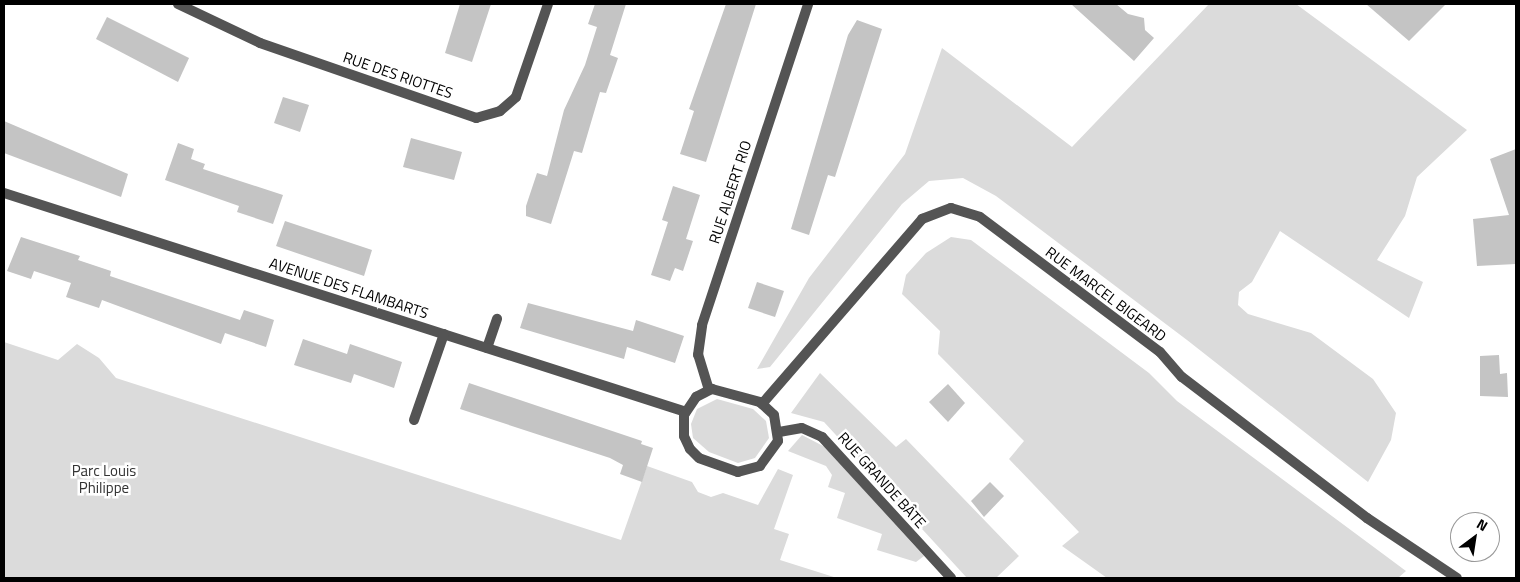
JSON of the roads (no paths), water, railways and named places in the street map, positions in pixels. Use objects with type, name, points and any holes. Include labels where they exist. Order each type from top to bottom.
[{"type":"street","name":"RUE DES RIOTTES","points":[[178,4],[260,43],[476,118],[500,111],[516,97],[548,4]]},
{"type":"street","name":"RUE ALBERT RIO","points":[[709,390],[698,355],[702,325],[808,4]]},
{"type":"street","name":"AVENUE DES FLAMBARTS","points":[[4,193],[686,412]]},
{"type":"street","name":"RUE MARCEL BIGEARD","points":[[762,404],[922,219],[951,208],[980,217],[1160,352],[1182,377],[1305,471],[1457,578]]},
{"type":"street","points":[[487,348],[497,319]]},
{"type":"street","points":[[414,420],[444,334]]},
{"type":"street","points":[[709,390],[725,390],[762,404],[774,415],[779,432],[766,461],[753,470],[738,472],[690,449],[682,428],[686,412],[696,397],[709,390]]},
{"type":"street","name":"RUE GRANDE BÂTE","points":[[779,432],[802,428],[822,437],[951,578]]},
{"type":"park label","name":"Parc Louis Philippe","points":[[104,478]]}]
